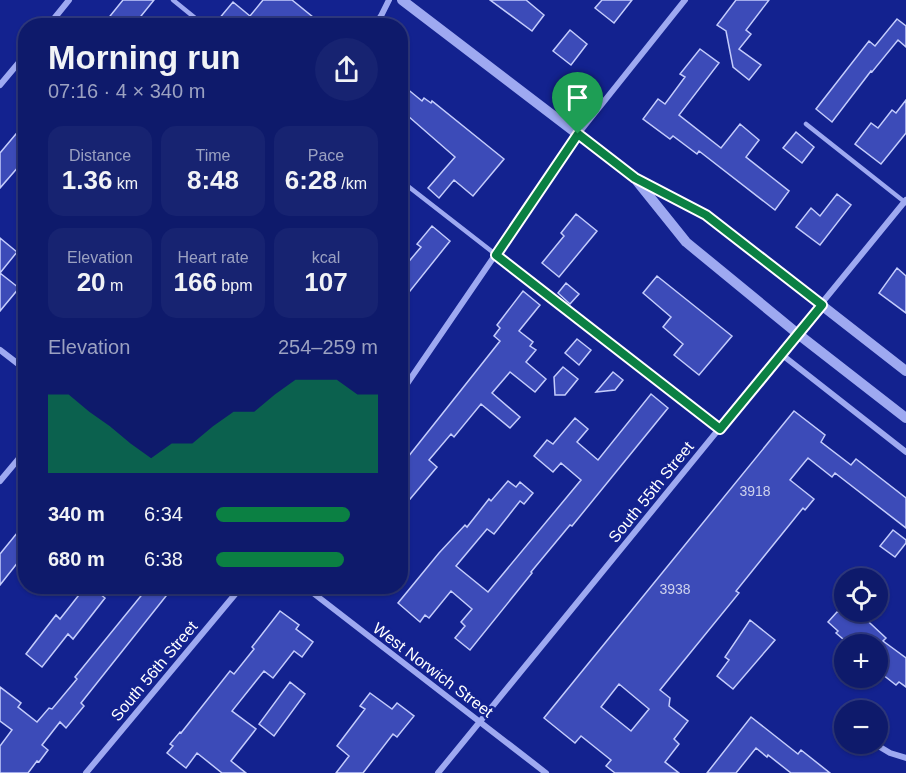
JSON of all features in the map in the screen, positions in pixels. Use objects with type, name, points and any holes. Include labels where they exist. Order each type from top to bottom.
[{"type":"street","points":[[54,18],[69,0]]},
{"type":"street","points":[[380,18],[389,0]]},
{"type":"street","points":[[402,0],[635,178],[706,215],[906,371]]},
{"type":"street","points":[[408,382],[578,134],[685,0]]},
{"type":"street","points":[[0,85],[18,64]]},
{"type":"street","points":[[635,178],[686,242],[798,334],[906,418]]},
{"type":"street","name":"South 55th Street","points":[[438,773],[906,202]]},
{"type":"street","points":[[0,350],[18,364]]},
{"type":"street","points":[[781,354],[906,452]]},
{"type":"street","points":[[0,481],[18,460]]},
{"type":"street","name":"South 56th Street","points":[[86,773],[235,594]]},
{"type":"street","name":"West Norwich Street","points":[[314,594],[546,773]]},
{"type":"street","points":[[888,752],[906,758]]},
{"type":"lane","points":[[173,0],[195,18]]},
{"type":"lane","points":[[806,124],[906,202]]},
{"type":"lane","points":[[408,186],[720,429]]},
{"type":"building","points":[[123,0],[154,0],[139,18],[108,18]]},
{"type":"building","points":[[263,0],[292,0],[314,18],[220,18],[233,2],[250,16]]},
{"type":"building","points":[[490,0],[526,0],[544,15],[532,31]]},
{"type":"building","points":[[602,0],[632,0],[614,23],[595,8]]},
{"type":"building","points":[[736,0],[769,0],[746,30],[751,34],[739,49],[761,65],[749,80],[733,67],[726,31],[717,25]]},
{"type":"building","points":[[897,19],[906,26],[906,47],[898,40],[832,122],[816,109],[869,41],[875,46]]},
{"type":"building","points":[[570,30],[587,44],[571,65],[553,51]]},
{"type":"building","points":[[700,49],[719,63],[679,115],[721,148],[740,124],[759,140],[746,157],[789,191],[775,210],[699,151],[697,154],[673,136],[670,139],[643,119],[658,99],[665,104],[685,77],[680,74]]},
{"type":"building","points":[[408,90],[422,101],[424,98],[431,103],[432,101],[504,159],[473,196],[454,180],[439,198],[428,188],[455,157],[408,116]]},
{"type":"building","points":[[906,100],[906,133],[881,164],[855,144],[871,123],[878,128],[892,110],[896,113]]},
{"type":"building","points":[[18,132],[18,167],[0,188],[0,153]]},
{"type":"building","points":[[796,132],[814,147],[802,163],[783,148]]},
{"type":"building","points":[[837,194],[851,205],[820,245],[796,227],[811,208],[820,216]]},
{"type":"building","points":[[576,214],[597,231],[559,277],[542,263],[564,236],[561,233]]},
{"type":"building","points":[[432,226],[450,241],[410,291],[408,290],[408,262],[421,247],[417,244]]},
{"type":"building","points":[[0,238],[17,252],[0,273]]},
{"type":"building","points":[[897,268],[906,276],[906,313],[879,293]]},
{"type":"building","points":[[0,273],[18,289],[0,311]]},
{"type":"building","points":[[657,276],[732,336],[699,375],[674,355],[683,344],[663,327],[671,317],[643,293]]},
{"type":"building","points":[[566,283],[579,294],[570,304],[558,293]]},
{"type":"building","points":[[523,291],[540,305],[519,331],[533,342],[530,346],[536,350],[526,362],[546,379],[535,392],[510,372],[492,393],[520,417],[510,428],[481,404],[454,437],[451,434],[429,460],[437,467],[408,501],[408,457],[500,341],[494,336],[500,328],[497,325]]},
{"type":"building","points":[[577,339],[591,350],[579,365],[565,353]]},
{"type":"building","points":[[563,367],[578,379],[565,395],[555,395],[554,377]]},
{"type":"building","points":[[613,372],[623,380],[615,390],[596,392]]},
{"type":"building","points":[[651,394],[668,408],[572,526],[570,525],[531,572],[470,650],[455,638],[465,626],[461,622],[472,609],[451,591],[429,618],[425,615],[420,622],[398,603],[408,594],[408,591],[439,553],[465,525],[467,527],[489,499],[491,501],[508,481],[516,487],[520,482],[533,493],[524,504],[520,501],[494,534],[487,529],[456,566],[488,592],[581,480],[561,463],[553,472],[534,456],[547,440],[553,444],[575,418],[588,429],[577,442],[598,460]]},
{"type":"building","points":[[794,411],[825,435],[821,442],[851,465],[856,459],[906,498],[906,528],[835,473],[832,477],[808,458],[790,480],[814,499],[805,510],[803,508],[736,591],[739,593],[660,690],[670,698],[669,706],[688,721],[674,739],[679,744],[665,762],[679,773],[615,773],[606,766],[611,760],[581,736],[575,743],[544,718]],"holes":[[[619,684],[649,709],[631,731],[601,707]]]},
{"type":"building","points":[[893,530],[906,540],[895,557],[880,546]]},
{"type":"building","points":[[18,532],[18,562],[0,585],[0,554]]},
{"type":"building","points":[[80,594],[100,594],[105,598],[73,639],[68,634],[42,667],[26,654],[56,615],[60,619]]},
{"type":"building","points":[[142,594],[168,594],[81,703],[84,706],[66,728],[60,722],[42,745],[48,750],[39,762],[37,761],[28,773],[0,773],[0,746],[12,730],[0,721],[0,687],[21,703],[18,707],[37,722],[49,708],[52,709],[77,679],[75,677]]},
{"type":"building","points":[[280,611],[299,625],[296,629],[313,642],[302,657],[294,651],[273,678],[264,671],[232,711],[256,729],[231,761],[246,773],[222,773],[197,753],[186,768],[167,753],[173,746],[170,744],[230,671],[234,674]]},
{"type":"building","points":[[834,615],[834,622],[869,622],[882,634],[837,634],[838,631],[828,622]]},
{"type":"building","points":[[750,620],[775,640],[733,689],[717,676],[729,660],[725,657]]},
{"type":"building","points":[[888,645],[906,658],[906,687],[899,682],[896,685],[888,679]]},
{"type":"building","points":[[290,682],[305,694],[274,736],[259,724]]},
{"type":"building","points":[[370,693],[392,709],[397,703],[414,716],[397,737],[393,734],[363,773],[336,773],[349,756],[337,746],[365,709],[360,706]]},
{"type":"building","points":[[751,717],[798,754],[801,750],[830,773],[791,773],[756,748],[736,773],[707,773]]},
{"type":"route","points":[[578,134],[635,178],[706,215],[822,305],[720,429],[496,255],[578,134]]}]
